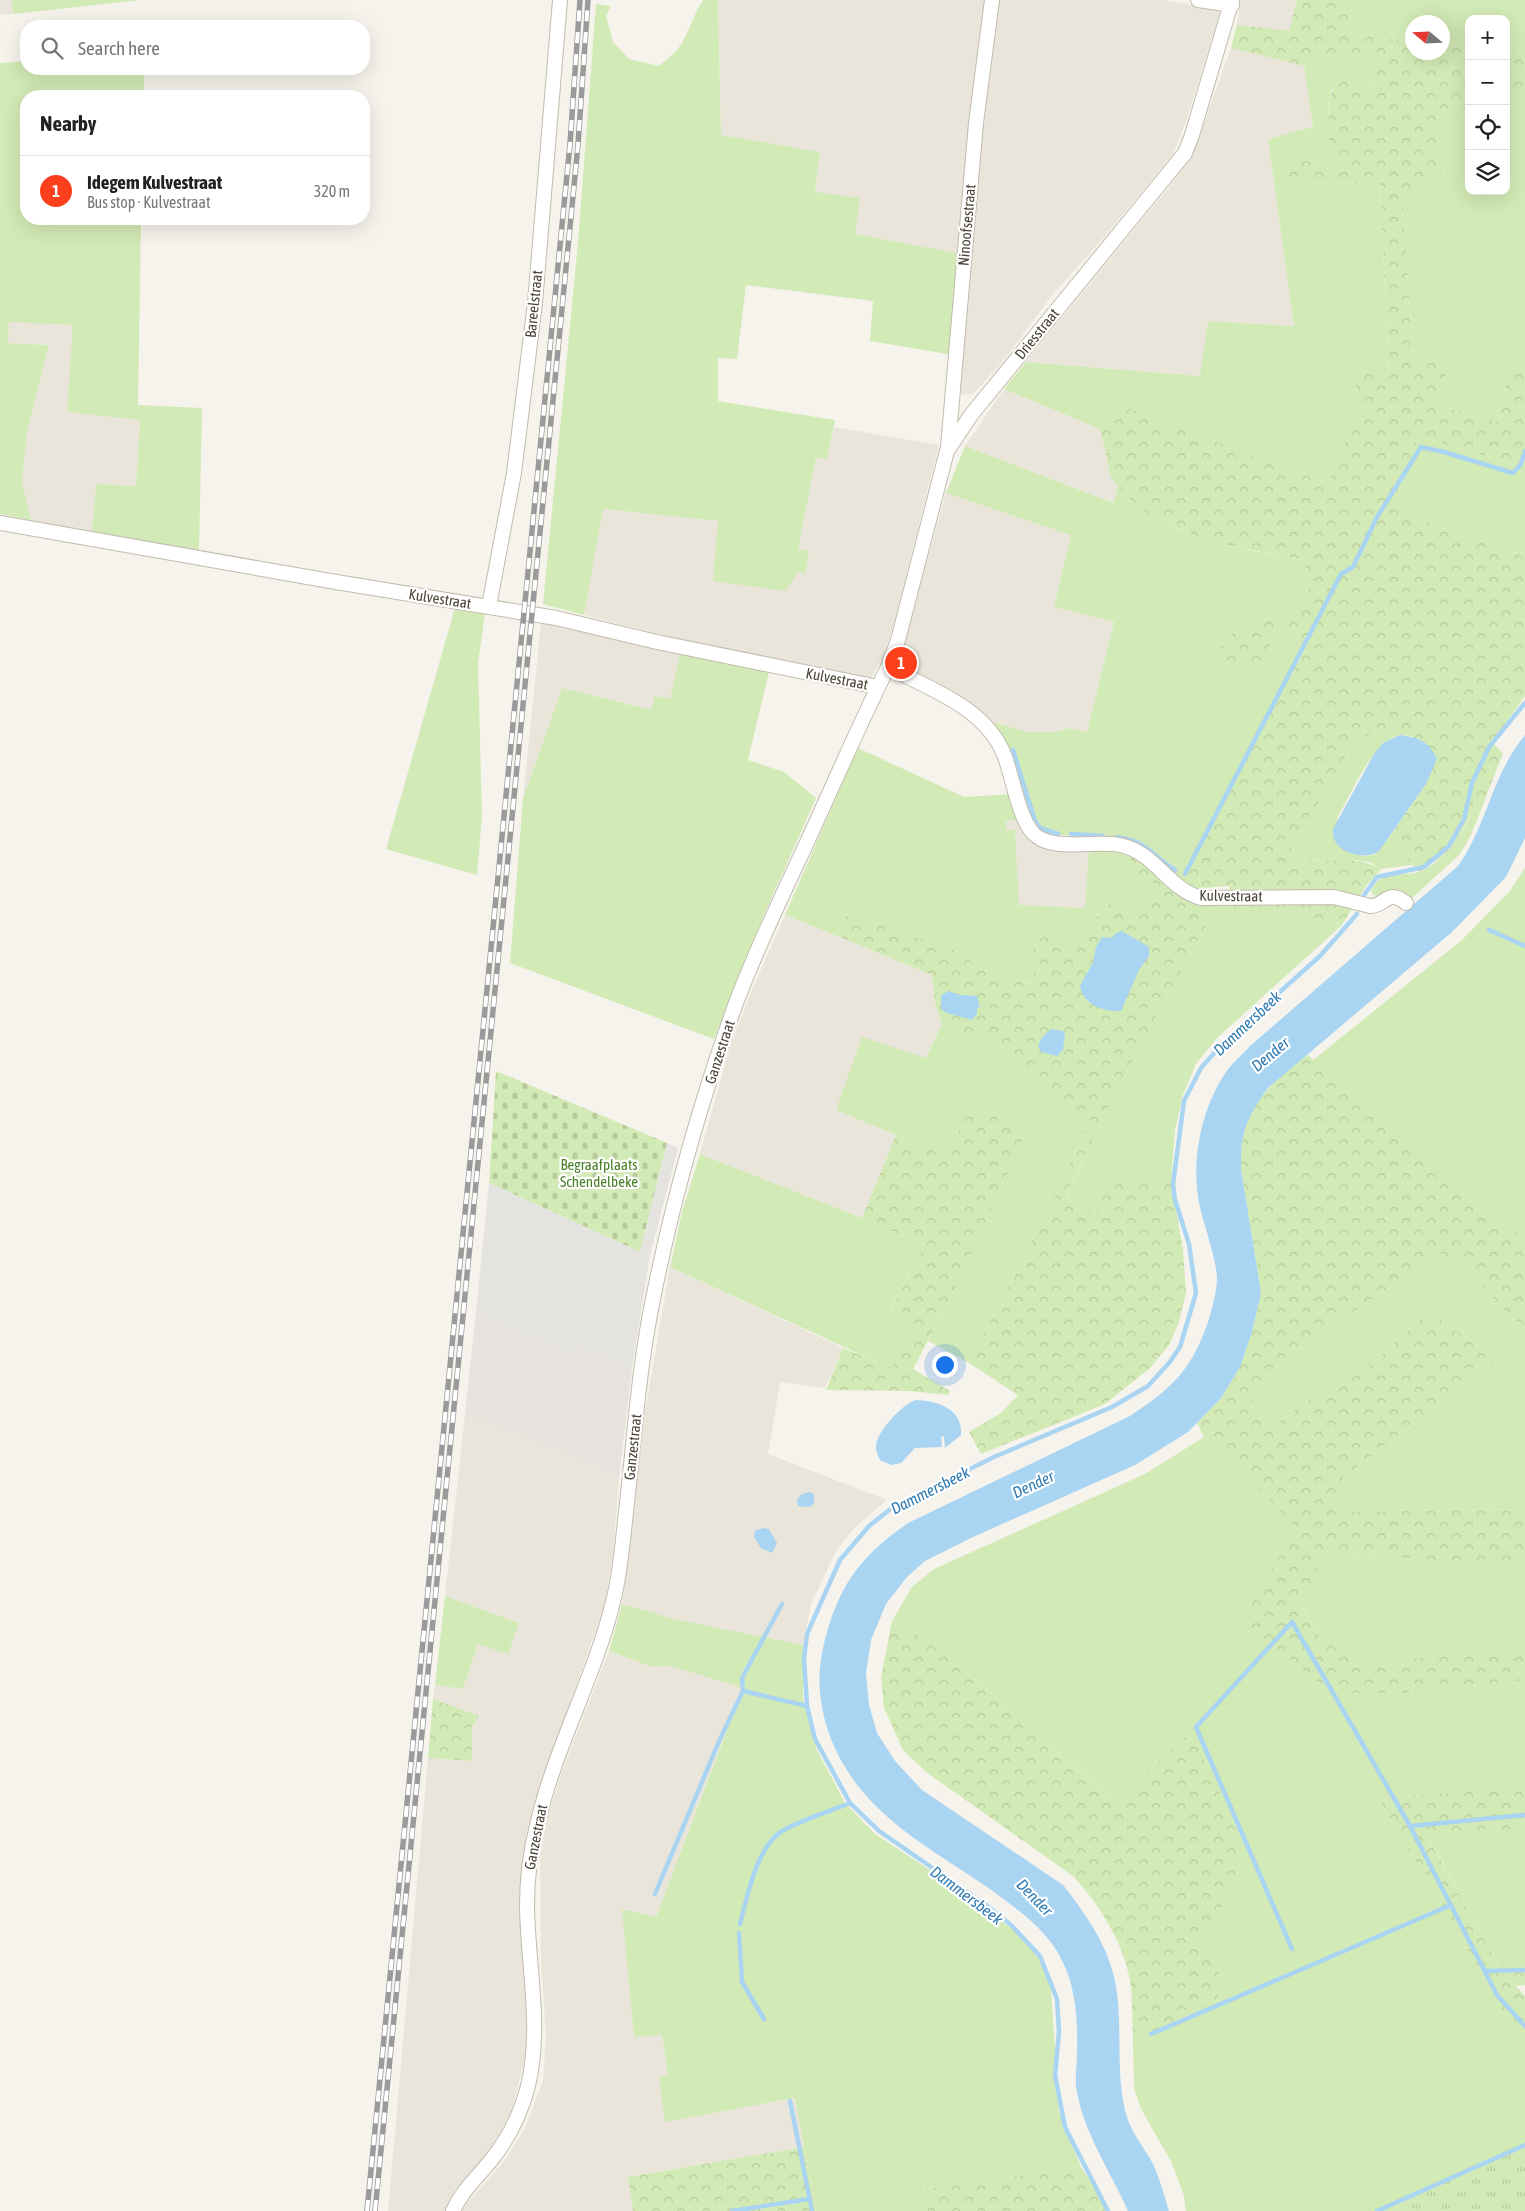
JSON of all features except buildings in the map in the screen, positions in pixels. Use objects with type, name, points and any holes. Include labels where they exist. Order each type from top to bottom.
[{"type":"street","name":"Bareelstraat","points":[[489,606],[514,473],[535,303],[560,0]]},
{"type":"street","name":"Ninoofsestraat","points":[[947,451],[976,123],[992,0]]},
{"type":"street","points":[[1198,0],[1232,2]]},
{"type":"street","name":"Driesstraat","points":[[878,687],[888,667],[900,631],[947,451],[972,415],[1185,153],[1232,2]]},
{"type":"street","name":"Kulvestraat","points":[[0,523],[330,581],[556,618],[676,646],[878,687]]},
{"type":"street","name":"Kulvestraat","points":[[888,667],[958,703],[987,727],[1005,755],[1025,820],[1038,838],[1063,844],[1120,845],[1134,850],[1156,864],[1182,891],[1201,898],[1334,897],[1375,906],[1387,898],[1396,897],[1406,903]]},
{"type":"street","name":"Ganzestraat","points":[[453,2211],[462,2192],[491,2161],[508,2137],[527,2088],[533,2053],[535,2020],[527,1907],[529,1872],[536,1829],[544,1796],[600,1649],[614,1600],[630,1482],[642,1356],[654,1293],[683,1172],[714,1066],[738,999],[878,687]]},
{"type":"shaded area","points":[[0,0],[12,0],[13,14],[0,15]]},
{"type":"shaded area","points":[[718,0],[988,0],[962,254],[855,234],[815,192],[820,152],[721,136]]},
{"type":"shaded area","points":[[995,0],[1162,0],[1221,9],[1187,119],[1173,154],[1107,234],[1053,294],[1004,360],[974,393],[965,395],[957,393]]},
{"type":"shaded area","points":[[1240,0],[1297,0],[1289,32],[1237,25]]},
{"type":"shaded area","points":[[1231,48],[1304,66],[1313,127],[1268,139],[1294,326],[1208,321],[1201,376],[1026,362],[1169,187],[1194,151]]},
{"type":"shaded area","points":[[9,321],[74,325],[67,412],[140,419],[136,486],[96,484],[92,532],[31,520],[22,482],[27,432],[49,345],[8,343]]},
{"type":"shaded area","points":[[1004,389],[1100,429],[1111,478],[1118,486],[1115,503],[965,446]]},
{"type":"shaded area","points":[[834,427],[939,445],[894,624],[883,657],[871,678],[864,680],[695,643],[584,615],[602,509],[718,521],[798,572],[806,573],[809,551],[798,549],[816,458],[827,459]]},
{"type":"shaded area","points":[[946,493],[1071,535],[1054,607],[1114,622],[1087,732],[1069,728],[1056,732],[1027,732],[995,722],[993,725],[898,666]]},
{"type":"shaded area","points":[[541,623],[680,654],[670,699],[652,710],[562,688],[523,799]]},
{"type":"shaded area","points":[[1019,820],[1027,833],[1089,847],[1085,908],[1018,905],[1015,830],[1006,830],[1006,821]]},
{"type":"shaded area","points":[[785,915],[932,975],[935,1003],[942,1024],[926,1058],[836,1110],[896,1135],[862,1218],[700,1154],[730,1047],[749,997]]},
{"type":"shaded area","points":[[667,1143],[678,1148],[650,1255],[632,1368],[577,1347],[571,1356],[476,1311],[489,1183],[640,1252]]},
{"type":"shaded area","points":[[670,1267],[843,1348],[825,1388],[780,1382],[768,1454],[887,1500],[854,1528],[835,1553],[811,1604],[803,1645],[674,1619],[622,1604],[643,1424]]},
{"type":"shaded area","points":[[476,1311],[571,1356],[577,1347],[632,1368],[619,1477],[575,1456],[465,1414]]},
{"type":"shaded area","points":[[465,1414],[575,1456],[619,1477],[613,1555],[605,1603],[530,1820],[523,1855],[520,1895],[528,2043],[512,2112],[498,2142],[455,2190],[445,2211],[388,2211],[428,1758],[472,1761],[472,1727],[479,1716],[433,1699],[435,1685],[463,1689],[478,1644],[519,1623],[445,1596]]},
{"type":"shaded area","points":[[609,1651],[652,1667],[671,1666],[743,1687],[656,1917],[623,1909],[634,2036],[662,2035],[668,2076],[660,2077],[665,2122],[796,2098],[804,2147],[628,2177],[633,2211],[460,2211],[506,2159],[524,2130],[543,2081],[546,2036],[541,1961],[540,1850],[547,1817],[563,1769]]},
{"type":"green space","points":[[12,0],[140,0],[13,14]]},
{"type":"green space","points":[[703,0],[718,0],[721,135],[820,152],[815,192],[860,198],[855,234],[962,254],[953,355],[870,341],[873,301],[746,285],[737,359],[718,358],[718,401],[835,420],[827,459],[816,458],[798,549],[809,551],[806,573],[798,572],[785,591],[713,581],[718,521],[603,509],[584,615],[543,604],[578,243],[596,4],[611,6],[606,16],[613,42],[629,59],[658,66],[668,59],[681,44]]},
{"type":"green space","points":[[1297,0],[1353,0],[1348,33],[1405,41],[1405,60],[1450,60],[1450,47],[1465,48],[1465,117],[1453,115],[1440,122],[1437,141],[1443,172],[1403,207],[1413,357],[1448,363],[1439,405],[1497,422],[1513,355],[1525,358],[1525,459],[1522,467],[1419,436],[1393,509],[1525,557],[1525,696],[1492,742],[1503,753],[1481,810],[1472,813],[1452,849],[1420,872],[1412,865],[1390,836],[1426,784],[1412,736],[1400,735],[1395,728],[1379,730],[1354,743],[1290,852],[1297,861],[1351,860],[1371,864],[1381,869],[1366,886],[1342,925],[1293,913],[1233,913],[1229,886],[1205,888],[1208,923],[1160,1008],[1099,1126],[1065,1200],[1096,1212],[1108,1180],[1171,1183],[1183,1249],[1186,1293],[1179,1322],[1169,1345],[1150,1368],[1105,1404],[981,1454],[969,1432],[1001,1413],[1018,1395],[969,1363],[1057,1192],[1089,1121],[1051,1100],[1000,1045],[942,1024],[935,1003],[932,975],[837,936],[848,913],[964,954],[979,969],[1033,984],[1034,946],[1043,938],[1052,937],[1079,944],[1098,914],[1112,904],[1119,904],[1126,908],[1134,926],[1152,896],[1154,883],[1137,873],[1130,861],[1133,852],[1142,846],[1181,873],[1309,642],[1276,628],[1270,637],[1271,655],[1267,659],[1253,666],[1231,666],[1218,650],[1231,634],[1258,621],[1293,615],[1306,598],[1312,578],[1301,560],[1208,541],[1149,515],[1128,497],[1111,478],[1100,429],[1109,415],[1129,409],[1328,483],[1360,410],[1354,379],[1361,371],[1389,374],[1380,184],[1292,183],[1284,173],[1287,166],[1299,161],[1311,162],[1336,172],[1344,168],[1332,147],[1329,135],[1329,111],[1332,90],[1340,81],[1360,82],[1375,91],[1373,57],[1314,54],[1304,66],[1231,48],[1237,25],[1289,31]]},
{"type":"green space","points":[[1353,0],[1525,0],[1525,54],[1510,52],[1510,15],[1465,15],[1465,48],[1450,47],[1450,15],[1405,15],[1405,41],[1348,33]]},
{"type":"green space","points":[[1510,52],[1525,54],[1525,94],[1510,94]]},
{"type":"green space","points":[[1314,54],[1373,56],[1375,91],[1360,82],[1341,81],[1331,90],[1328,119],[1330,141],[1344,168],[1336,172],[1314,162],[1292,183],[1380,184],[1389,375],[1361,371],[1354,379],[1360,410],[1328,483],[1130,410],[1109,415],[1100,429],[1004,389],[1026,362],[1200,376],[1208,321],[1294,326],[1268,139],[1313,127],[1304,66]]},
{"type":"green space","points":[[20,61],[20,75],[144,75],[144,90],[20,90],[20,225],[141,225],[138,405],[202,408],[199,550],[92,532],[96,484],[136,486],[140,420],[67,412],[73,325],[9,322],[8,343],[49,345],[27,432],[22,482],[31,520],[0,514],[0,63]]},
{"type":"green space","points":[[1510,94],[1525,94],[1525,358],[1513,356],[1497,422],[1439,405],[1413,357],[1403,207],[1443,172],[1437,141],[1440,122],[1453,115],[1465,117],[1465,195],[1510,195]]},
{"type":"green space","points":[[1419,436],[1522,467],[1525,459],[1525,557],[1393,509]]},
{"type":"green space","points":[[965,446],[1114,503],[1118,486],[1137,504],[1157,518],[1179,529],[1227,545],[1301,560],[1312,578],[1306,598],[1293,615],[1258,621],[1231,634],[1218,650],[1271,655],[1270,637],[1276,628],[1309,642],[1181,874],[1146,849],[1125,839],[1042,834],[1031,818],[993,725],[994,722],[1027,732],[1056,732],[1069,728],[1087,732],[1114,622],[1054,607],[1071,535],[946,493]]},
{"type":"green space","points":[[455,608],[485,614],[478,663],[482,816],[477,875],[386,849]]},
{"type":"green space","points":[[680,654],[769,672],[748,760],[784,772],[816,798],[763,917],[714,1039],[510,963],[523,799],[562,688],[651,710],[655,696],[670,699]]},
{"type":"green space","points":[[1395,728],[1400,735],[1390,740],[1371,758],[1337,818],[1349,852],[1364,856],[1374,855],[1390,836],[1412,865],[1381,869],[1370,862],[1355,860],[1296,861],[1290,852],[1354,743],[1379,730]]},
{"type":"green space","points":[[858,748],[964,797],[1014,794],[1019,820],[1006,821],[1006,830],[1015,830],[1019,905],[1085,908],[1089,847],[1133,852],[1150,880],[1154,883],[1152,896],[1134,926],[1130,918],[1098,913],[1079,944],[1052,937],[1038,941],[1033,953],[1034,984],[979,969],[964,954],[848,913],[837,936],[785,915]]},
{"type":"green space","points":[[1481,810],[1470,837],[1460,854],[1410,900],[1373,895],[1371,892],[1380,879],[1387,876],[1416,873],[1439,860],[1458,838],[1472,813]]},
{"type":"green space","points":[[1525,868],[1525,1238],[1470,1201],[1394,1124],[1312,1061],[1462,940],[1509,892]]},
{"type":"green space","points":[[1231,899],[1233,912],[1293,913],[1342,925],[1216,1039],[1196,1064],[1183,1095],[1175,1130],[1171,1183],[1108,1180],[1096,1212],[1065,1201],[1099,1126],[1160,1008],[1208,923],[1205,901]]},
{"type":"green space","points":[[942,1024],[1000,1045],[1051,1100],[1089,1121],[1057,1192],[969,1363],[928,1341],[956,1287],[949,1157],[836,1110],[862,1037],[926,1058]]},
{"type":"green space","points":[[1306,1054],[1394,1124],[1470,1201],[1525,1238],[1525,1325],[1518,1324],[1456,1259],[1439,1253],[1275,1367],[1250,1406],[1273,1428],[1305,1401],[1344,1384],[1375,1361],[1429,1312],[1499,1360],[1343,1477],[1339,1512],[1525,1509],[1525,1567],[1324,1552],[1301,1606],[1320,1637],[1360,1664],[1525,1647],[1525,1680],[1396,1694],[1331,1693],[1250,1628],[1250,1605],[1297,1527],[1204,1437],[1197,1423],[1221,1398],[1240,1367],[1252,1332],[1261,1293],[1241,1169],[1245,1131],[1257,1103],[1278,1079]]},
{"type":"green space","name":"Begraafplaats Schendelbeke","points":[[496,1071],[667,1143],[640,1252],[489,1183]]},
{"type":"green space","points":[[968,1107],[1028,1128],[956,1287],[913,1369],[950,1391],[948,1395],[910,1391],[826,1390],[843,1348],[892,1368],[917,1329],[891,1310],[924,1245],[862,1218],[896,1135],[949,1157]]},
{"type":"green space","points":[[700,1154],[862,1218],[924,1245],[891,1309],[918,1328],[892,1369],[670,1267],[682,1212]]},
{"type":"green space","points":[[1439,1253],[1456,1259],[1518,1324],[1525,1325],[1525,1509],[1339,1512],[1343,1477],[1499,1360],[1429,1312],[1375,1361],[1344,1384],[1305,1401],[1273,1428],[1250,1406],[1275,1367]]},
{"type":"green space","points":[[1204,1437],[1298,1527],[1250,1605],[1250,1628],[1331,1693],[1396,1694],[1525,1680],[1525,1787],[1378,1798],[1508,2020],[1525,2035],[1525,2150],[1387,2211],[1186,2211],[1184,2196],[1172,2163],[1141,2109],[1134,2088],[1133,2042],[1218,2000],[1219,1965],[1203,1955],[1194,1945],[1224,1905],[1240,1864],[1189,1732],[1117,1802],[1035,1734],[967,1672],[931,1644],[892,1621],[912,1587],[934,1569],[1145,1474]]},
{"type":"green space","points":[[1323,1552],[1525,1567],[1525,1647],[1360,1664],[1320,1637],[1301,1605]]},
{"type":"green space","points":[[445,1596],[519,1623],[508,1654],[478,1644],[463,1689],[435,1685]]},
{"type":"green space","points":[[622,1604],[674,1619],[803,1645],[803,1699],[816,1748],[845,1803],[875,1834],[939,1876],[1019,1934],[1041,1961],[1051,1988],[1059,2111],[1081,2167],[925,2189],[928,2211],[816,2211],[795,2098],[665,2122],[659,2077],[668,2076],[662,2035],[634,2037],[622,1909],[656,1917],[743,1688],[671,1666],[652,1667],[609,1651]]},
{"type":"green space","points":[[892,1621],[930,1644],[966,1671],[1043,1740],[1117,1802],[1190,1731],[1231,1816],[1241,1849],[1240,1864],[1224,1905],[1194,1945],[1203,1955],[1219,1965],[1218,2000],[1133,2042],[1131,1988],[1127,1966],[1109,1924],[1083,1887],[1073,1876],[926,1772],[903,1750],[884,1708],[881,1677]]},
{"type":"green space","points":[[433,1699],[479,1716],[472,1727],[472,1761],[428,1758]]},
{"type":"green space","points":[[1525,1787],[1525,1828],[1428,1838],[1498,1964],[1525,1963],[1525,1985],[1516,1986],[1525,1996],[1525,2035],[1508,2020],[1378,1798]]},
{"type":"green space","points":[[1525,1828],[1525,1963],[1498,1964],[1428,1837]]},
{"type":"green space","points":[[1525,2146],[1525,2211],[1373,2211]]},
{"type":"green space","points":[[804,2147],[816,2211],[633,2211],[628,2177]]},
{"type":"green space","points":[[1081,2167],[1102,2198],[1106,2211],[928,2211],[925,2189]]},
{"type":"water","points":[[1400,735],[1423,741],[1431,748],[1437,759],[1426,784],[1379,851],[1368,855],[1349,853],[1338,846],[1333,837],[1333,829],[1374,754],[1383,743]]},
{"type":"water","name":"Dender","points":[[1525,735],[1525,838],[1506,877],[1452,932],[1268,1088],[1250,1117],[1242,1145],[1241,1169],[1261,1293],[1252,1332],[1240,1367],[1221,1398],[1188,1432],[1135,1465],[973,1537],[925,1561],[907,1577],[886,1604],[871,1640],[866,1673],[869,1705],[877,1733],[895,1761],[922,1790],[1063,1885],[1098,1935],[1110,1963],[1117,1993],[1121,2081],[1125,2110],[1133,2131],[1155,2170],[1169,2211],[1128,2211],[1091,2135],[1080,2104],[1076,2087],[1076,2012],[1071,1986],[1062,1960],[1048,1939],[1025,1916],[990,1889],[898,1826],[859,1788],[844,1765],[831,1739],[824,1717],[820,1694],[823,1648],[835,1608],[852,1576],[863,1562],[891,1536],[908,1523],[1130,1416],[1169,1387],[1187,1366],[1195,1353],[1208,1322],[1216,1288],[1216,1268],[1200,1207],[1196,1173],[1197,1155],[1204,1121],[1216,1089],[1233,1063],[1250,1046],[1458,866],[1476,834],[1504,767]]},
{"type":"water","points":[[1122,931],[1149,947],[1149,956],[1139,970],[1121,1011],[1101,1009],[1090,1003],[1082,993],[1080,986],[1093,962],[1096,947],[1102,937],[1112,938],[1116,933]]},
{"type":"water","points":[[948,991],[960,995],[977,996],[980,1007],[977,1008],[977,1014],[972,1020],[947,1013],[941,1009],[941,996]]},
{"type":"water","points":[[1051,1029],[1063,1031],[1065,1034],[1063,1050],[1057,1056],[1041,1052],[1038,1046],[1042,1037]]},
{"type":"water","points":[[916,1400],[933,1402],[948,1408],[958,1419],[961,1426],[961,1435],[945,1448],[944,1436],[941,1437],[942,1447],[915,1448],[901,1463],[891,1465],[880,1460],[876,1448],[880,1435],[897,1413]]},
{"type":"water","points":[[809,1492],[814,1494],[814,1503],[810,1507],[798,1506],[797,1500],[800,1495]]},
{"type":"water","points":[[769,1529],[777,1543],[772,1553],[761,1548],[754,1537],[755,1530]]},
{"type":"waterway","points":[[1185,874],[1341,574],[1353,567],[1377,517],[1421,447],[1513,473],[1521,464],[1525,451]]},
{"type":"waterway","name":"Dammersbeek","points":[[1364,895],[1377,877],[1424,867],[1449,846],[1464,819],[1472,783],[1489,747],[1525,703]]},
{"type":"waterway","points":[[1013,750],[1035,821],[1040,828],[1058,834]]},
{"type":"waterway","points":[[1071,834],[1103,836]]},
{"type":"waterway","points":[[1116,837],[1135,841],[1175,870]]},
{"type":"waterway","name":"Dammersbeek","points":[[1108,2211],[1065,2127],[1055,2075],[1059,2032],[1057,1999],[1040,1956],[1011,1925],[986,1905],[879,1831],[850,1803],[815,1739],[807,1706],[804,1659],[807,1634],[840,1560],[869,1526],[893,1507],[994,1457],[1112,1407],[1148,1386],[1169,1363],[1180,1347],[1196,1293],[1189,1244],[1175,1200],[1173,1184],[1184,1101],[1201,1068],[1223,1043],[1320,956],[1357,914]]},
{"type":"waterway","points":[[1489,930],[1525,946]]},
{"type":"waterway","points":[[743,1691],[742,1678],[782,1604]]},
{"type":"waterway","points":[[1292,1949],[1196,1727],[1292,1622],[1410,1826]]},
{"type":"waterway","points":[[655,1894],[720,1739],[743,1691],[807,1706]]},
{"type":"waterway","points":[[740,1924],[749,1888],[758,1863],[771,1841],[779,1833],[793,1825],[850,1803]]},
{"type":"waterway","points":[[1525,1815],[1410,1826],[1497,1995],[1525,2026]]},
{"type":"waterway","points":[[1151,2034],[1451,1905]]},
{"type":"waterway","points":[[739,1933],[742,1982],[764,2019]]},
{"type":"waterway","points":[[1485,1971],[1525,1970]]},
{"type":"waterway","points":[[790,2101],[812,2211]]},
{"type":"waterway","points":[[1377,2211],[1525,2145]]},
{"type":"waterway","points":[[732,2211],[809,2199]]},
{"type":"railway","points":[[367,2211],[570,144],[580,0]]},
{"type":"railway","points":[[375,2211],[578,145],[588,0]]},
{"type":"place","name":"Idegem Kulvestraat","points":[[901,663]]}]
